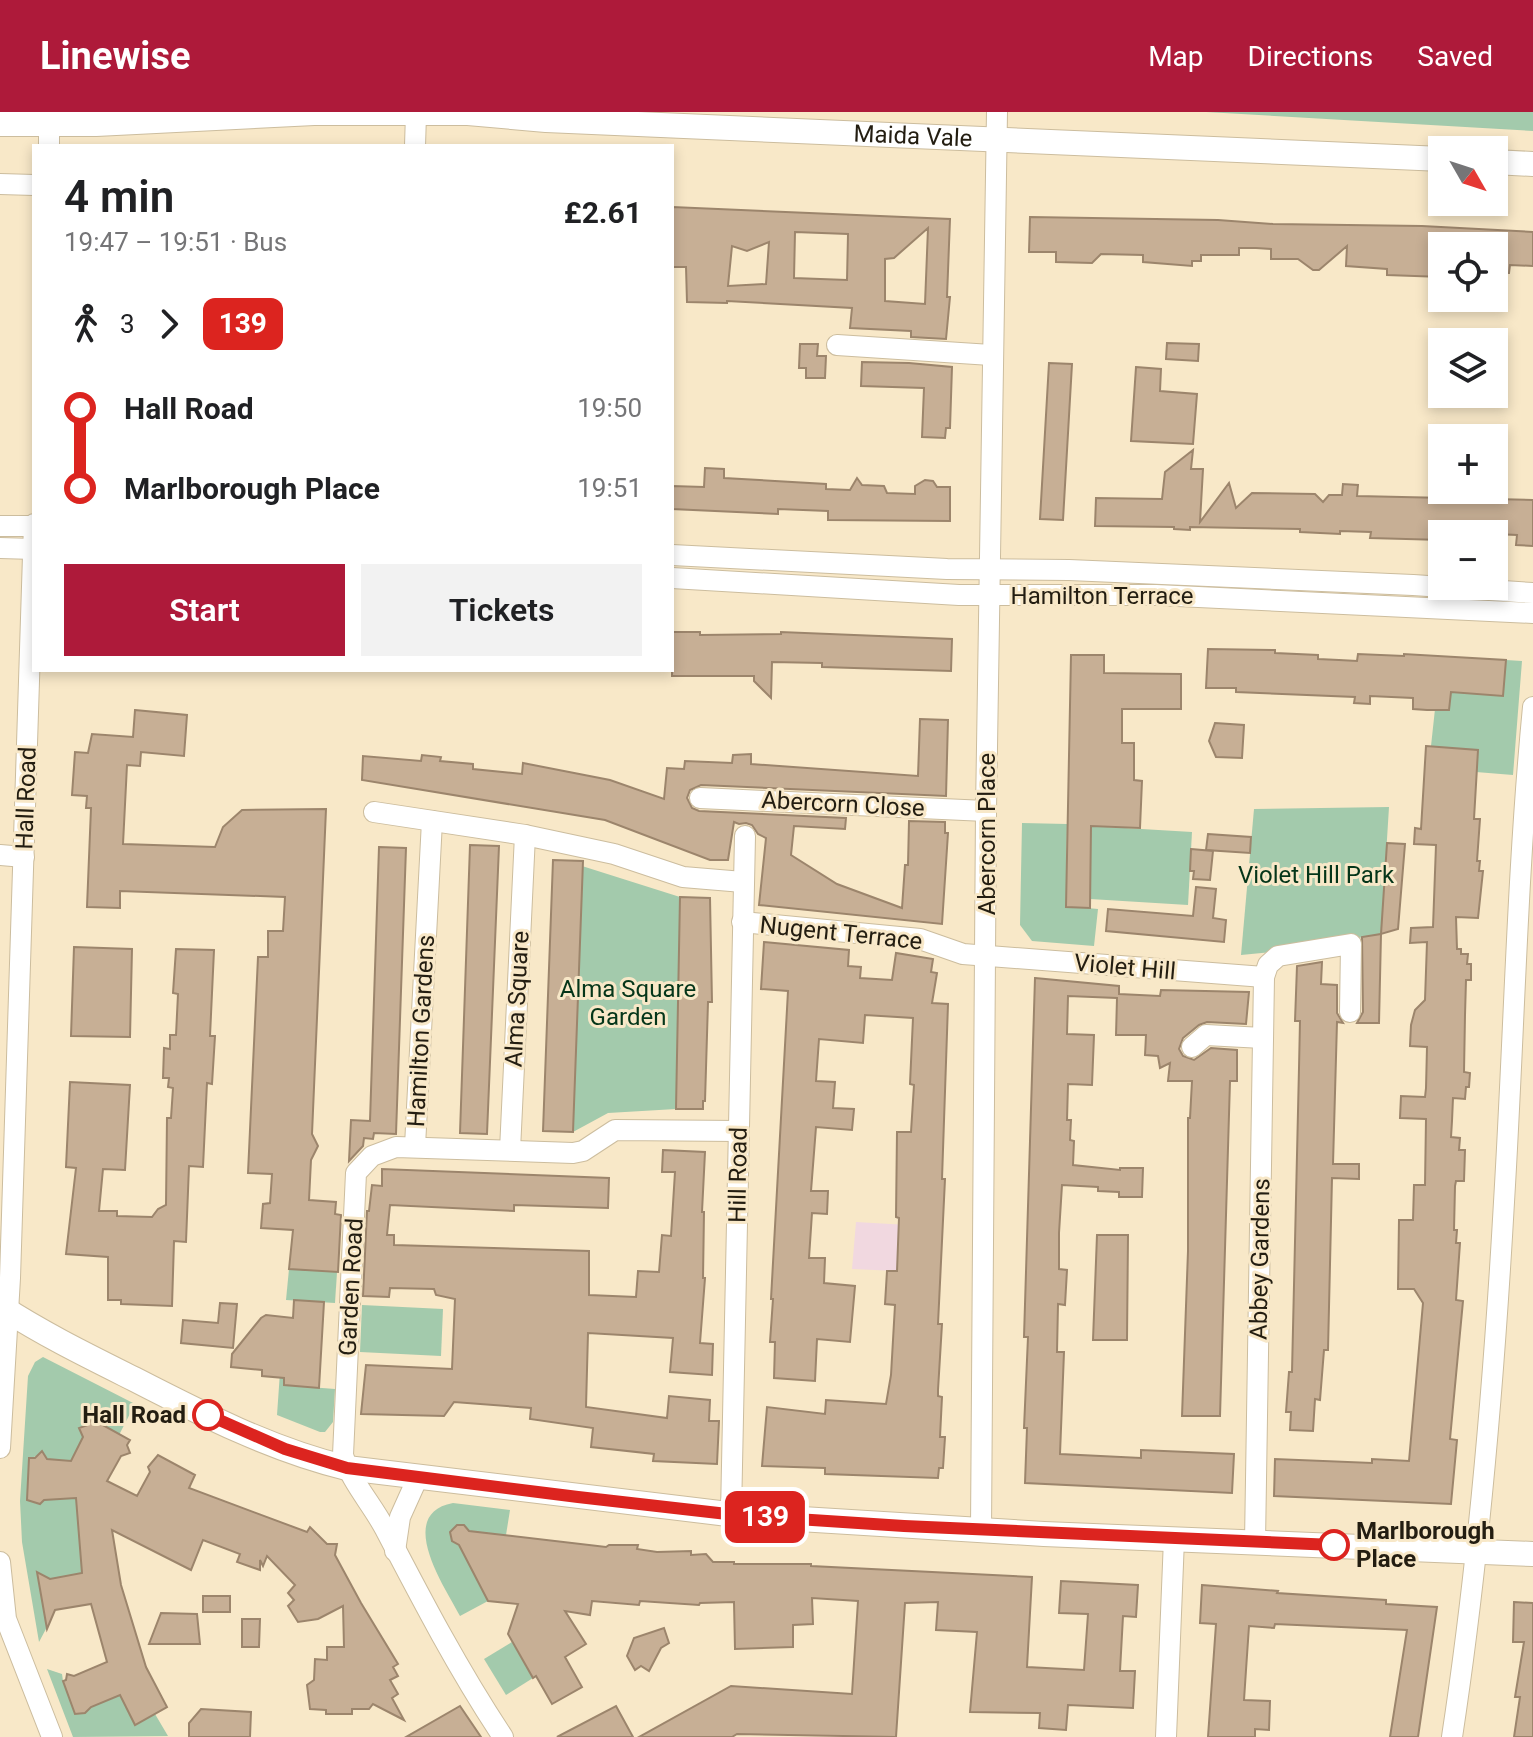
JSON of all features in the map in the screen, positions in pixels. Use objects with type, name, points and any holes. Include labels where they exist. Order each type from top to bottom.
[{"type":"main road","name":"Maida Vale","points":[[0,124],[49,127],[314,113],[468,113],[546,120],[1428,158]]},
{"type":"main road","points":[[1508,163],[1533,164]]},
{"type":"main road","points":[[4,1309],[59,1341],[230,1426],[306,1457],[347,1468],[731,1514],[981,1531],[1533,1554]]},
{"type":"street","name":"Abercorn Place","points":[[981,1531],[991,355],[997,112]]},
{"type":"street","points":[[415,144],[416,114]]},
{"type":"street","points":[[0,184],[32,185]]},
{"type":"street","points":[[837,345],[991,355]]},
{"type":"street","points":[[0,526],[32,525]]},
{"type":"street","points":[[0,548],[32,549]]},
{"type":"street","name":"Hamilton Terrace","points":[[674,555],[990,571],[1069,570],[1397,584],[1533,593]]},
{"type":"street","name":"Hamilton Terrace","points":[[674,578],[990,596],[1156,595],[1533,613]]},
{"type":"street","name":"Hall Road","points":[[0,1448],[10,974],[24,857],[32,611]]},
{"type":"street","points":[[1452,1737],[1477,1551],[1504,1204],[1533,707]]},
{"type":"street","name":"Abercorn Close","points":[[700,798],[986,811]]},
{"type":"street","points":[[374,812],[525,835],[614,854],[683,877],[743,882]]},
{"type":"street","name":"Hamilton Gardens","points":[[432,821],[415,1146],[510,1150]]},
{"type":"street","name":"Alma Square","points":[[510,1150],[525,835]]},
{"type":"street","name":"Hill Road","points":[[731,1514],[745,836]]},
{"type":"street","points":[[0,855],[24,857]]},
{"type":"street","name":"Nugent Terrace","points":[[742,922],[920,939],[963,954],[987,955]]},
{"type":"street","points":[[1264,977],[1268,965],[1278,956],[1351,944],[1350,1012]]},
{"type":"street","name":"Violet Hill","points":[[987,955],[1264,977]]},
{"type":"street","name":"Abbey Gardens","points":[[1255,1542],[1264,977]]},
{"type":"street","points":[[1192,1047],[1206,1035],[1263,1038]]},
{"type":"street","points":[[510,1150],[573,1153],[583,1151],[615,1130],[623,1129],[739,1131]]},
{"type":"street","name":"Garden Road","points":[[347,1468],[343,1455],[356,1173],[372,1156],[384,1150],[415,1146]]},
{"type":"street","points":[[347,1468],[503,1737]]},
{"type":"street","points":[[395,1551],[400,1517],[418,1477]]},
{"type":"street","points":[[1166,1737],[1174,1539]]},
{"type":"street","points":[[0,1562],[6,1619],[52,1737]]},
{"type":"shaded area","points":[[856,1222],[943,1227],[941,1273],[852,1269]]},
{"type":"green space","points":[[1206,112],[1533,112],[1533,131]]},
{"type":"green space","points":[[1506,660],[1522,661],[1513,775],[1476,772],[1431,746],[1435,709],[1451,692],[1503,696]]},
{"type":"green space","name":"Violet Hill Park","points":[[1389,807],[1381,934],[1284,951],[1241,955],[1254,809]]},
{"type":"green space","points":[[1022,823],[1067,824],[1066,906],[1098,909],[1094,946],[1032,941],[1020,925]]},
{"type":"green space","points":[[1091,826],[1192,832],[1188,905],[1090,899]]},
{"type":"green space","name":"Alma Square Garden","points":[[582,866],[680,897],[676,1109],[608,1113],[573,1132]]},
{"type":"green space","points":[[289,1269],[337,1272],[335,1303],[286,1300]]},
{"type":"green space","points":[[362,1305],[443,1309],[441,1356],[360,1352]]},
{"type":"green space","points":[[43,1357],[135,1404],[119,1435],[83,1437],[71,1461],[47,1459],[41,1454],[29,1459],[27,1500],[38,1504],[44,1500],[76,1498],[82,1573],[39,1581],[47,1627],[39,1642],[22,1542],[20,1501],[28,1376],[35,1362]]},
{"type":"green space","points":[[281,1358],[285,1358],[284,1385],[335,1389],[333,1422],[325,1432],[277,1415]]},
{"type":"green space","points":[[453,1503],[510,1510],[506,1535],[469,1531],[464,1525],[457,1525],[450,1532],[452,1541],[459,1545],[488,1601],[460,1616],[436,1571],[426,1536],[427,1522],[436,1510]]},
{"type":"green space","points":[[512,1642],[533,1678],[506,1695],[484,1659]]},
{"type":"green space","points":[[47,1669],[62,1674],[81,1714],[87,1708],[120,1695],[135,1724],[155,1714],[168,1736],[73,1737]]},
{"type":"building","points":[[674,207],[950,219],[947,297],[950,297],[946,339],[911,337],[911,331],[850,328],[852,308],[727,301],[687,302],[686,267],[674,267]],"holes":[[[928,228],[925,304],[885,301],[885,259],[894,258]],[[795,232],[848,234],[847,280],[794,278]],[[769,242],[766,284],[728,286],[732,246],[747,251]]]},
{"type":"building","points":[[1030,217],[1422,226],[1533,232],[1533,266],[1510,265],[1508,273],[1508,232],[1428,232],[1428,276],[1387,275],[1387,269],[1346,266],[1347,246],[1319,270],[1313,270],[1298,259],[1271,259],[1271,249],[1256,248],[1239,248],[1239,255],[1201,255],[1201,261],[1192,261],[1192,266],[1143,262],[1143,255],[1101,254],[1092,263],[1056,262],[1056,252],[1029,252]]},
{"type":"building","points":[[1167,343],[1199,344],[1198,361],[1166,359]]},
{"type":"building","points":[[800,344],[818,344],[817,356],[826,356],[825,378],[806,378],[806,368],[799,368]]},
{"type":"building","points":[[862,362],[952,367],[950,428],[946,428],[945,438],[922,437],[924,388],[861,386]]},
{"type":"building","points":[[1049,363],[1072,364],[1063,520],[1040,519]]},
{"type":"building","points":[[1136,367],[1161,369],[1160,391],[1197,394],[1193,444],[1131,441]]},
{"type":"building","points":[[1193,450],[1191,469],[1203,469],[1200,522],[1229,483],[1236,508],[1252,493],[1315,494],[1323,502],[1329,495],[1342,495],[1343,484],[1358,485],[1357,496],[1428,498],[1428,504],[1508,504],[1508,499],[1533,500],[1533,546],[1516,545],[1517,535],[1508,535],[1508,520],[1428,520],[1428,540],[1370,538],[1371,532],[1340,531],[1340,534],[1300,532],[1300,529],[1190,527],[1190,530],[1095,526],[1096,498],[1162,499],[1165,472]]},
{"type":"building","points":[[705,468],[724,469],[724,478],[826,484],[826,489],[850,490],[857,478],[862,485],[884,486],[887,493],[915,494],[915,486],[925,480],[933,481],[937,487],[950,487],[950,521],[828,520],[828,511],[778,509],[778,514],[674,509],[674,486],[704,487]]},
{"type":"building","points":[[674,632],[700,632],[700,635],[781,632],[952,639],[951,671],[822,667],[822,663],[772,662],[771,698],[754,681],[754,676],[672,676]]},
{"type":"building","points":[[1208,649],[1275,650],[1275,653],[1318,655],[1318,659],[1357,661],[1358,654],[1506,660],[1503,696],[1451,692],[1449,710],[1427,710],[1413,709],[1413,698],[1370,696],[1370,704],[1354,703],[1355,697],[1206,688]]},
{"type":"building","points":[[1071,655],[1104,655],[1104,673],[1181,674],[1181,709],[1122,709],[1122,743],[1134,743],[1134,780],[1142,781],[1140,828],[1091,826],[1090,908],[1066,907]]},
{"type":"building","points":[[135,710],[187,715],[184,756],[141,752],[140,766],[127,765],[123,844],[215,847],[223,827],[242,810],[326,809],[312,1134],[318,1146],[311,1160],[309,1200],[336,1202],[335,1214],[341,1215],[338,1272],[289,1269],[293,1230],[261,1228],[263,1204],[270,1203],[272,1174],[248,1173],[258,957],[268,957],[268,931],[283,931],[285,897],[120,891],[120,908],[87,907],[91,808],[86,808],[87,796],[72,795],[75,752],[88,753],[92,734],[133,737]]},
{"type":"building","points":[[920,719],[948,720],[946,796],[701,785],[690,790],[687,798],[692,808],[699,811],[846,818],[845,829],[794,826],[791,855],[837,884],[902,908],[905,865],[908,865],[909,821],[945,822],[945,833],[948,833],[942,924],[759,905],[766,838],[746,823],[734,822],[728,860],[710,860],[605,820],[362,780],[363,756],[421,761],[422,755],[441,757],[440,761],[473,764],[473,769],[522,774],[523,763],[610,780],[664,799],[667,768],[684,769],[685,761],[732,763],[733,755],[751,754],[751,764],[918,776]]},
{"type":"building","points":[[1215,723],[1244,725],[1242,758],[1216,757],[1209,741]]},
{"type":"building","points":[[1426,746],[1478,750],[1474,819],[1480,819],[1477,861],[1480,861],[1479,871],[1483,871],[1478,918],[1456,917],[1457,949],[1461,949],[1461,954],[1468,954],[1471,980],[1466,980],[1465,1015],[1464,1072],[1470,1073],[1469,1087],[1466,1087],[1465,1099],[1453,1098],[1451,1137],[1460,1138],[1459,1150],[1465,1150],[1464,1181],[1456,1181],[1455,1186],[1454,1230],[1457,1230],[1456,1243],[1460,1243],[1456,1300],[1463,1301],[1450,1439],[1457,1440],[1451,1504],[1274,1496],[1275,1459],[1372,1463],[1372,1459],[1409,1461],[1423,1303],[1414,1289],[1398,1289],[1399,1220],[1413,1220],[1414,1185],[1425,1185],[1426,1119],[1400,1118],[1401,1096],[1425,1097],[1426,1088],[1427,1047],[1410,1046],[1415,1010],[1425,1000],[1427,942],[1410,943],[1411,928],[1433,927],[1436,845],[1414,844],[1415,828],[1421,829]]},
{"type":"building","points":[[1208,834],[1251,837],[1250,853],[1206,850]]},
{"type":"building","points":[[1387,843],[1405,844],[1398,929],[1381,934]]},
{"type":"building","points":[[470,845],[499,846],[487,1134],[460,1133]]},
{"type":"building","points":[[379,847],[406,848],[396,1134],[374,1133],[373,1139],[364,1138],[363,1146],[349,1161],[351,1120],[370,1121]]},
{"type":"building","points":[[1191,849],[1213,851],[1210,880],[1193,879],[1194,871],[1190,871]]},
{"type":"building","points":[[553,860],[583,861],[573,1132],[543,1131]]},
{"type":"building","points":[[1196,887],[1216,889],[1213,918],[1226,920],[1224,942],[1106,931],[1108,909],[1193,916]]},
{"type":"building","points":[[680,897],[710,898],[712,1002],[708,1002],[703,1109],[676,1109]]},
{"type":"building","points":[[1381,934],[1379,1023],[1357,1023],[1363,1012],[1362,937]]},
{"type":"building","points":[[764,942],[849,950],[848,966],[861,967],[860,978],[892,980],[896,953],[933,959],[931,972],[937,973],[932,1003],[948,1004],[942,1179],[945,1179],[938,1324],[942,1324],[938,1390],[938,1396],[942,1397],[940,1437],[945,1437],[943,1468],[939,1468],[938,1478],[825,1474],[825,1468],[762,1466],[767,1407],[825,1414],[826,1400],[886,1404],[895,1305],[885,1304],[887,1271],[897,1271],[897,1132],[911,1132],[914,1085],[910,1084],[913,1018],[865,1015],[863,1043],[819,1039],[816,1081],[835,1082],[833,1108],[854,1109],[852,1130],[816,1127],[811,1191],[828,1191],[827,1214],[812,1213],[809,1258],[825,1258],[824,1283],[855,1286],[850,1342],[817,1339],[815,1381],[774,1378],[775,1342],[770,1342],[771,1299],[788,991],[761,989]]},
{"type":"building","points":[[74,947],[132,949],[130,1037],[71,1036]]},
{"type":"building","points":[[176,949],[214,950],[210,1036],[215,1036],[212,1084],[207,1083],[203,1167],[189,1166],[186,1242],[174,1241],[172,1306],[121,1304],[121,1300],[108,1300],[108,1257],[66,1254],[76,1168],[66,1167],[70,1082],[130,1085],[125,1170],[103,1169],[99,1211],[117,1211],[117,1216],[152,1217],[166,1205],[167,1118],[171,1118],[173,1088],[168,1087],[169,1078],[163,1078],[164,1048],[170,1049],[170,1035],[176,1035],[178,994],[173,993]]},
{"type":"building","points":[[1322,962],[1321,984],[1337,985],[1337,1013],[1343,1023],[1337,1022],[1333,1164],[1359,1164],[1359,1179],[1332,1178],[1328,1350],[1324,1350],[1320,1400],[1315,1399],[1313,1431],[1290,1430],[1291,1412],[1286,1412],[1289,1372],[1292,1372],[1300,1021],[1295,1021],[1297,966]]},
{"type":"building","points":[[1035,978],[1119,986],[1119,994],[1160,996],[1161,990],[1249,992],[1246,1024],[1207,1022],[1183,1038],[1179,1049],[1183,1056],[1194,1060],[1211,1048],[1237,1050],[1237,1081],[1230,1081],[1220,1416],[1182,1416],[1188,1251],[1188,1118],[1192,1081],[1168,1081],[1170,1063],[1160,1068],[1158,1056],[1145,1055],[1146,1035],[1116,1035],[1117,998],[1068,996],[1067,1034],[1094,1035],[1092,1085],[1068,1084],[1067,1120],[1071,1120],[1070,1140],[1074,1141],[1073,1165],[1120,1170],[1143,1168],[1142,1197],[1119,1197],[1119,1192],[1098,1191],[1098,1187],[1062,1185],[1059,1233],[1059,1269],[1067,1270],[1065,1305],[1058,1304],[1057,1352],[1064,1352],[1060,1454],[1141,1458],[1141,1450],[1234,1454],[1232,1493],[1025,1483],[1028,1337],[1024,1337]]},
{"type":"building","points":[[663,1150],[705,1152],[702,1212],[705,1278],[700,1343],[713,1344],[712,1375],[670,1372],[673,1338],[588,1333],[586,1407],[667,1418],[669,1396],[710,1400],[709,1421],[719,1421],[717,1464],[653,1461],[654,1454],[591,1447],[593,1428],[530,1419],[531,1408],[454,1402],[444,1416],[361,1414],[366,1365],[452,1369],[455,1299],[436,1295],[434,1289],[390,1288],[389,1297],[363,1296],[367,1211],[372,1185],[382,1186],[382,1169],[609,1178],[608,1208],[514,1205],[514,1211],[390,1205],[387,1235],[394,1235],[394,1245],[589,1251],[589,1295],[636,1297],[638,1271],[659,1272],[662,1235],[671,1236],[675,1172],[662,1172]]},
{"type":"building","points":[[1097,1235],[1128,1235],[1127,1340],[1093,1340]]},
{"type":"building","points":[[294,1300],[324,1302],[319,1388],[284,1385],[284,1378],[262,1376],[262,1370],[231,1367],[232,1354],[261,1318],[266,1315],[293,1318]]},
{"type":"building","points":[[220,1303],[237,1304],[233,1348],[181,1343],[183,1320],[218,1323]]},
{"type":"building","points":[[92,1419],[130,1440],[127,1445],[130,1453],[121,1456],[107,1481],[137,1496],[150,1472],[148,1467],[158,1455],[195,1475],[189,1488],[307,1532],[310,1527],[327,1544],[337,1544],[335,1555],[398,1664],[393,1667],[398,1676],[390,1680],[398,1694],[392,1698],[404,1720],[373,1704],[369,1709],[352,1709],[352,1714],[326,1714],[326,1710],[310,1709],[307,1685],[314,1680],[315,1659],[327,1660],[327,1647],[344,1647],[343,1606],[318,1619],[298,1622],[288,1606],[294,1600],[288,1593],[295,1585],[267,1556],[263,1566],[260,1560],[260,1570],[237,1562],[240,1554],[203,1540],[191,1570],[112,1530],[121,1585],[146,1667],[167,1707],[135,1725],[120,1695],[91,1707],[85,1713],[75,1714],[63,1681],[67,1674],[74,1676],[107,1662],[91,1604],[55,1610],[47,1629],[37,1572],[50,1579],[82,1573],[76,1498],[44,1500],[40,1504],[27,1500],[29,1458],[35,1458],[42,1451],[47,1459],[71,1461],[83,1437],[79,1428],[88,1425]]},
{"type":"building","points":[[457,1525],[464,1525],[469,1531],[606,1547],[638,1545],[637,1549],[657,1552],[691,1551],[691,1555],[706,1554],[713,1562],[734,1564],[811,1564],[1032,1577],[1027,1667],[1084,1670],[1088,1614],[1059,1613],[1061,1581],[1138,1585],[1136,1617],[1123,1616],[1120,1671],[1135,1671],[1133,1708],[1068,1705],[1066,1730],[1039,1728],[1040,1713],[970,1712],[977,1632],[936,1630],[938,1602],[905,1603],[896,1737],[737,1734],[732,1737],[639,1737],[731,1686],[852,1694],[858,1601],[812,1598],[813,1624],[793,1625],[793,1647],[735,1649],[734,1602],[699,1605],[640,1601],[639,1605],[592,1601],[590,1615],[565,1611],[586,1644],[565,1657],[582,1687],[552,1704],[508,1634],[518,1604],[488,1601],[459,1545],[452,1541],[450,1532]]},
{"type":"building","points":[[1202,1585],[1437,1607],[1418,1737],[1390,1737],[1407,1630],[1275,1624],[1274,1628],[1249,1626],[1244,1700],[1270,1701],[1269,1730],[1255,1729],[1255,1737],[1208,1737],[1216,1624],[1200,1623]]},
{"type":"building","points":[[203,1596],[230,1596],[230,1612],[203,1612]]},
{"type":"building","points":[[1514,1602],[1533,1603],[1533,1737],[1514,1737],[1520,1697],[1515,1697],[1524,1642],[1513,1642]]},
{"type":"building","points":[[161,1613],[197,1614],[200,1644],[149,1644]]},
{"type":"building","points":[[242,1619],[260,1619],[259,1647],[242,1647]]},
{"type":"building","points":[[664,1628],[669,1643],[661,1648],[649,1671],[641,1666],[635,1670],[627,1656],[634,1638]]},
{"type":"building","points":[[460,1706],[481,1737],[406,1737]]},
{"type":"building","points":[[616,1706],[633,1737],[557,1737]]},
{"type":"building","points":[[201,1709],[251,1712],[250,1737],[189,1737],[189,1723]]},
{"type":"bus line","name":"139","points":[[208,1415],[285,1449],[347,1468],[578,1497],[736,1515],[904,1526],[1334,1545]]},
{"type":"place","name":"Hall Road","points":[[208,1415]]},
{"type":"place","name":"Marlborough Place","points":[[1334,1545]]}]
